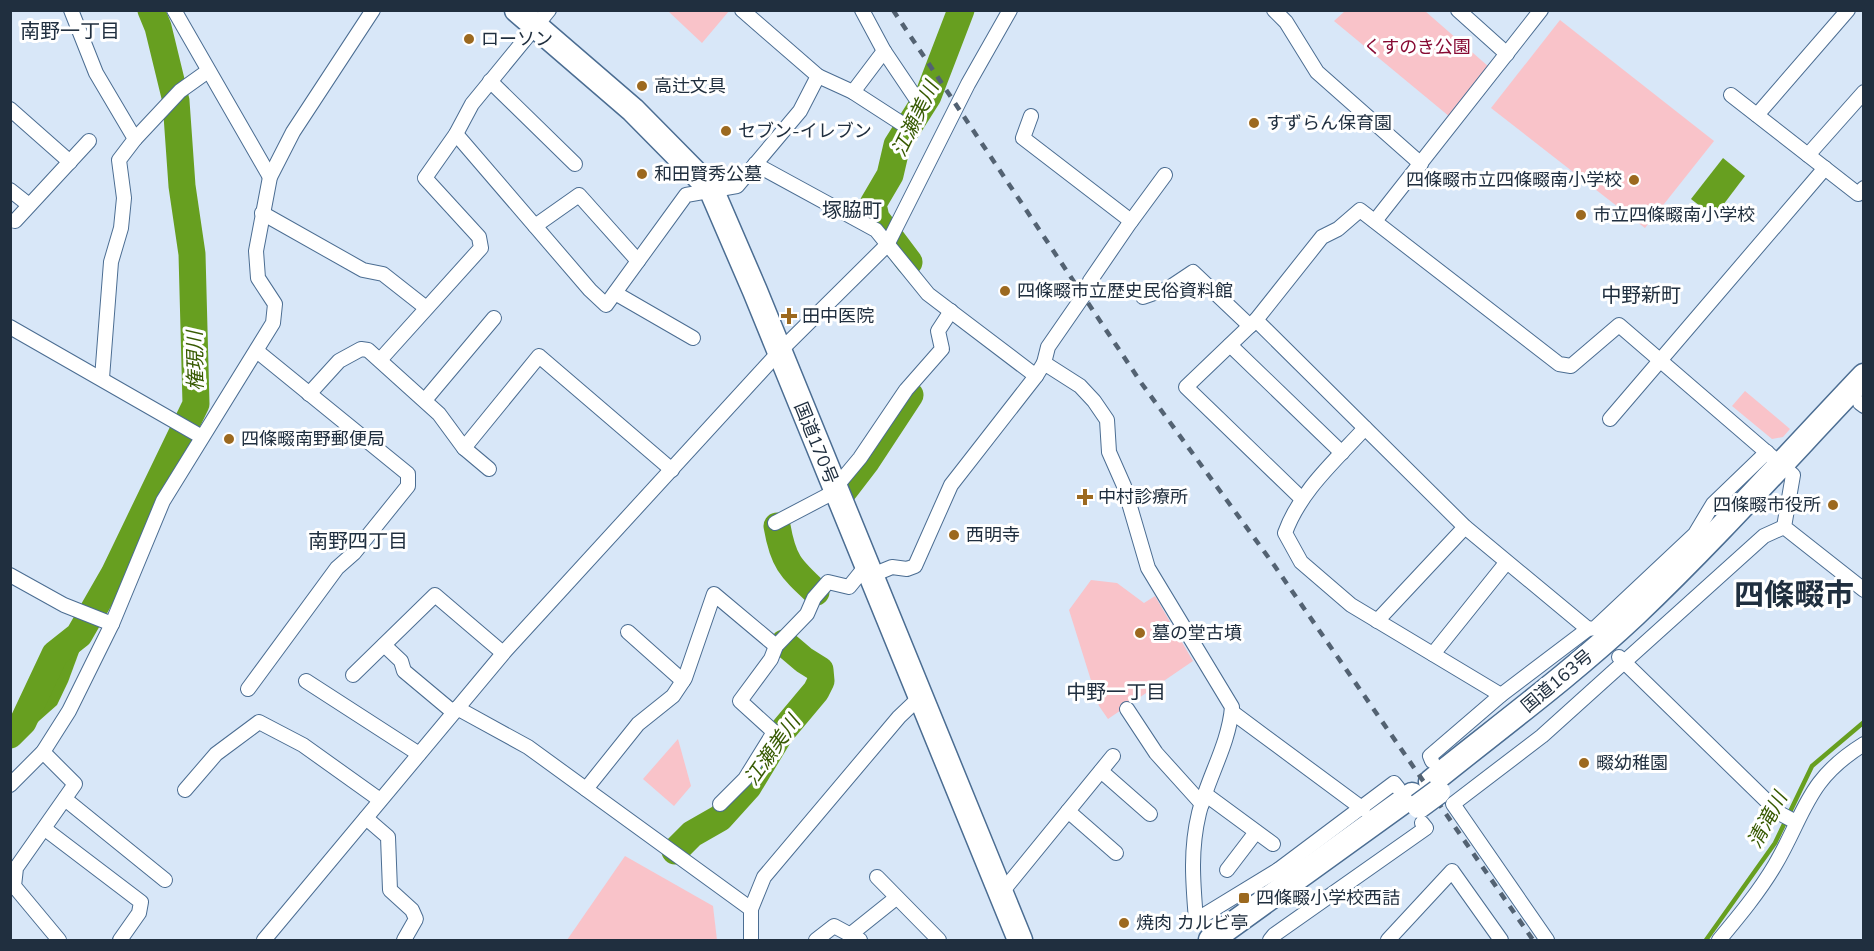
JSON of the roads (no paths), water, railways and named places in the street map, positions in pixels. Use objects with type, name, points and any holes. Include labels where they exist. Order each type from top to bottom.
[{"type":"highway","name":"国道170号","points":[[534,15],[711,189],[1020,940]]},
{"type":"highway","name":"国道163号","points":[[1239,940],[1429,795],[1624,623],[1681,568],[1863,376]]},
{"type":"highway","name":"国道163号","points":[[1781,463],[1862,402]]},
{"type":"highway","name":"国道163号","points":[[1204,930],[1283,878],[1429,795]]},
{"type":"street","points":[[71,10],[96,73],[116,111],[135,139]]},
{"type":"street","points":[[174,10],[270,177]]},
{"type":"street","points":[[742,10],[818,76],[853,92],[904,125]]},
{"type":"street","points":[[862,10],[884,51],[917,100]]},
{"type":"street","points":[[264,940],[503,653],[779,352],[887,245],[968,84],[1010,10]]},
{"type":"street","points":[[1274,10],[1286,22],[1317,72],[1421,164]]},
{"type":"street","points":[[1458,10],[1507,54]]},
{"type":"street","points":[[1756,115],[1848,10]]},
{"type":"street","points":[[10,785],[43,752],[69,711],[112,624],[191,430],[258,352],[273,323],[274,304],[258,278],[256,251],[270,177],[292,132],[373,11]]},
{"type":"street","points":[[1375,221],[1507,54],[1534,13]]},
{"type":"street","points":[[380,360],[481,248],[479,237],[424,178],[456,134],[472,104],[534,15]]},
{"type":"street","points":[[853,92],[884,51]]},
{"type":"street","points":[[102,378],[111,262],[121,228],[124,198],[119,160],[135,139],[176,96],[208,71]]},
{"type":"street","points":[[456,134],[592,293],[606,305],[686,195],[737,186],[800,111],[818,76]]},
{"type":"street","points":[[490,81],[575,164]]},
{"type":"street","points":[[1808,155],[1863,92]]},
{"type":"street","points":[[1731,95],[1858,194],[1863,188]]},
{"type":"street","points":[[1031,116],[1023,138],[1131,221]]},
{"type":"street","points":[[14,118],[70,162]]},
{"type":"street","points":[[15,221],[88,141]]},
{"type":"street","points":[[755,164],[876,230],[928,294],[1036,376]]},
{"type":"street","points":[[1610,419],[1825,168]]},
{"type":"street","points":[[720,804],[745,779],[774,732],[740,701],[771,659],[777,646],[807,614],[814,598],[828,582],[849,587],[868,571],[892,567],[907,569],[915,566],[951,485],[1036,376],[1044,363],[1047,347],[1084,295],[1090,281],[1131,221],[1165,175]]},
{"type":"street","points":[[10,190],[29,205]]},
{"type":"street","points":[[535,226],[579,195],[638,261]]},
{"type":"street","points":[[1302,499],[1186,387],[1253,323],[1322,237],[1338,229],[1360,210],[1559,364],[1571,366],[1619,325],[1781,463],[1784,527],[1863,590]]},
{"type":"street","points":[[262,213],[363,270],[383,274],[425,308]]},
{"type":"street","points":[[1143,297],[1168,288],[1193,272],[1253,323],[1365,428],[1465,527],[1506,563],[1594,631]]},
{"type":"street","points":[[615,293],[693,338]]},
{"type":"street","points":[[776,523],[835,490],[860,458],[906,390],[942,349],[938,331],[951,311]]},
{"type":"street","points":[[425,400],[494,318]]},
{"type":"street","points":[[10,327],[191,430]]},
{"type":"street","points":[[1230,345],[1342,453]]},
{"type":"street","points":[[309,394],[339,362],[361,349],[368,350],[425,400],[439,414],[464,448],[489,469]]},
{"type":"street","points":[[248,688],[337,568],[354,554],[408,486],[408,474],[258,352]]},
{"type":"street","points":[[464,448],[539,356],[672,470]]},
{"type":"street","points":[[1044,363],[1080,387],[1094,401],[1107,420],[1109,452],[1124,486],[1148,568],[1232,707],[1232,724],[1204,799],[1191,857],[1204,930]]},
{"type":"street","points":[[1365,428],[1302,499],[1293,512],[1285,532],[1301,562],[1351,605],[1501,695]]},
{"type":"street","points":[[1270,940],[1426,828],[1430,756],[1501,695],[1594,631],[1695,534],[1713,504],[1781,463]]},
{"type":"street","points":[[1377,621],[1465,527]]},
{"type":"street","points":[[1429,795],[1542,736],[1620,660],[1764,536],[1784,527]]},
{"type":"street","points":[[1433,654],[1506,563]]},
{"type":"street","points":[[10,575],[64,605],[112,624]]},
{"type":"street","points":[[586,789],[638,724],[673,696],[682,681],[714,594],[777,646]]},
{"type":"street","points":[[353,675],[435,595],[503,653]]},
{"type":"street","points":[[627,632],[682,681]]},
{"type":"street","points":[[384,645],[401,661],[404,671],[455,710],[528,747],[750,909]]},
{"type":"street","points":[[1620,660],[1788,818]]},
{"type":"street","points":[[306,681],[418,754]]},
{"type":"street","points":[[751,940],[750,909],[764,877],[899,717],[920,697]]},
{"type":"street","points":[[1126,709],[1156,753],[1204,799],[1273,844]]},
{"type":"street","points":[[1232,712],[1363,809]]},
{"type":"street","points":[[185,790],[216,754],[259,722],[303,745],[380,800]]},
{"type":"street","points":[[1719,940],[1769,875],[1788,818],[1827,771],[1863,744]]},
{"type":"street","points":[[43,752],[75,784],[16,867],[13,876],[14,886],[59,940]]},
{"type":"street","points":[[1002,892],[1113,756]]},
{"type":"street","points":[[1101,771],[1150,814]]},
{"type":"street","points":[[1283,878],[1394,783],[1429,795],[1547,940]]},
{"type":"street","points":[[65,799],[165,880]]},
{"type":"street","points":[[1068,811],[1116,853]]},
{"type":"street","points":[[366,818],[388,837],[390,890],[412,910],[416,919],[404,940]]},
{"type":"street","points":[[45,829],[141,902],[139,913],[120,940]]},
{"type":"street","points":[[1227,870],[1256,832]]},
{"type":"street","points":[[1388,940],[1452,871],[1501,940]]},
{"type":"street","points":[[877,877],[939,940]]},
{"type":"street","points":[[816,940],[834,926],[856,937],[896,898]]},
{"type":"waterway","name":"権現川","points":[[10,735],[23,722],[55,654],[79,635],[114,574],[196,404],[192,254],[182,186],[176,101],[158,27],[151,10]]},
{"type":"waterway","name":"江瀬美川","points":[[909,262],[876,218],[873,204],[890,175],[897,145],[928,96],[961,10]]},
{"type":"waterway","name":"江瀬美川","points":[[843,492],[866,462],[910,395]]},
{"type":"waterway","name":"江瀬美川","points":[[777,526],[782,548],[789,563],[816,592]]},
{"type":"waterway","name":"江瀬美川","points":[[675,851],[692,834],[720,818],[748,787],[780,734],[816,691],[821,681],[820,670],[784,643]]},
{"type":"waterway","name":"清滝川","points":[[1706,940],[1775,843],[1812,766],[1864,722]]},
{"type":"railway","points":[[893,10],[1142,384],[1274,565],[1533,940]]},
{"type":"place","name":"ローソン","points":[[469,39]]},
{"type":"place","name":"高辻文具","points":[[642,86]]},
{"type":"place","name":"すずらん保育園","points":[[1254,123]]},
{"type":"place","name":"セブン-イレブン","points":[[726,131]]},
{"type":"place","name":"和田賢秀公墓","points":[[642,174]]},
{"type":"place","name":"四條畷市立四條畷南小学校","points":[[1634,180]]},
{"type":"place","name":"市立四條畷南小学校","points":[[1581,215]]},
{"type":"place","name":"四條畷市立歴史民俗資料館","points":[[1005,291]]},
{"type":"place","name":"田中医院","points":[[789,316]]},
{"type":"place","name":"四條畷南野郵便局","points":[[229,439]]},
{"type":"place","name":"中村診療所","points":[[1085,497]]},
{"type":"place","name":"四條畷市役所","points":[[1833,505]]},
{"type":"place","name":"西明寺","points":[[954,535]]},
{"type":"place","name":"墓の堂古墳","points":[[1140,633]]},
{"type":"place","name":"畷幼稚園","points":[[1584,763]]},
{"type":"place","name":"四條畷小学校西詰","points":[[1244,898]]},
{"type":"place","name":"焼肉 カルビ亭","points":[[1124,923]]},
{"type":"district","name":"南野一丁目","points":[[70,31]]},
{"type":"district","name":"塚脇町","points":[[852,210]]},
{"type":"district","name":"中野新町","points":[[1641,295]]},
{"type":"district","name":"南野四丁目","points":[[358,541]]},
{"type":"district","name":"四條畷市","points":[[1794,595]]},
{"type":"district","name":"中野一丁目","points":[[1116,692]]},
{"type":"park label","name":"くすのき公園","points":[[1417,47]]}]
